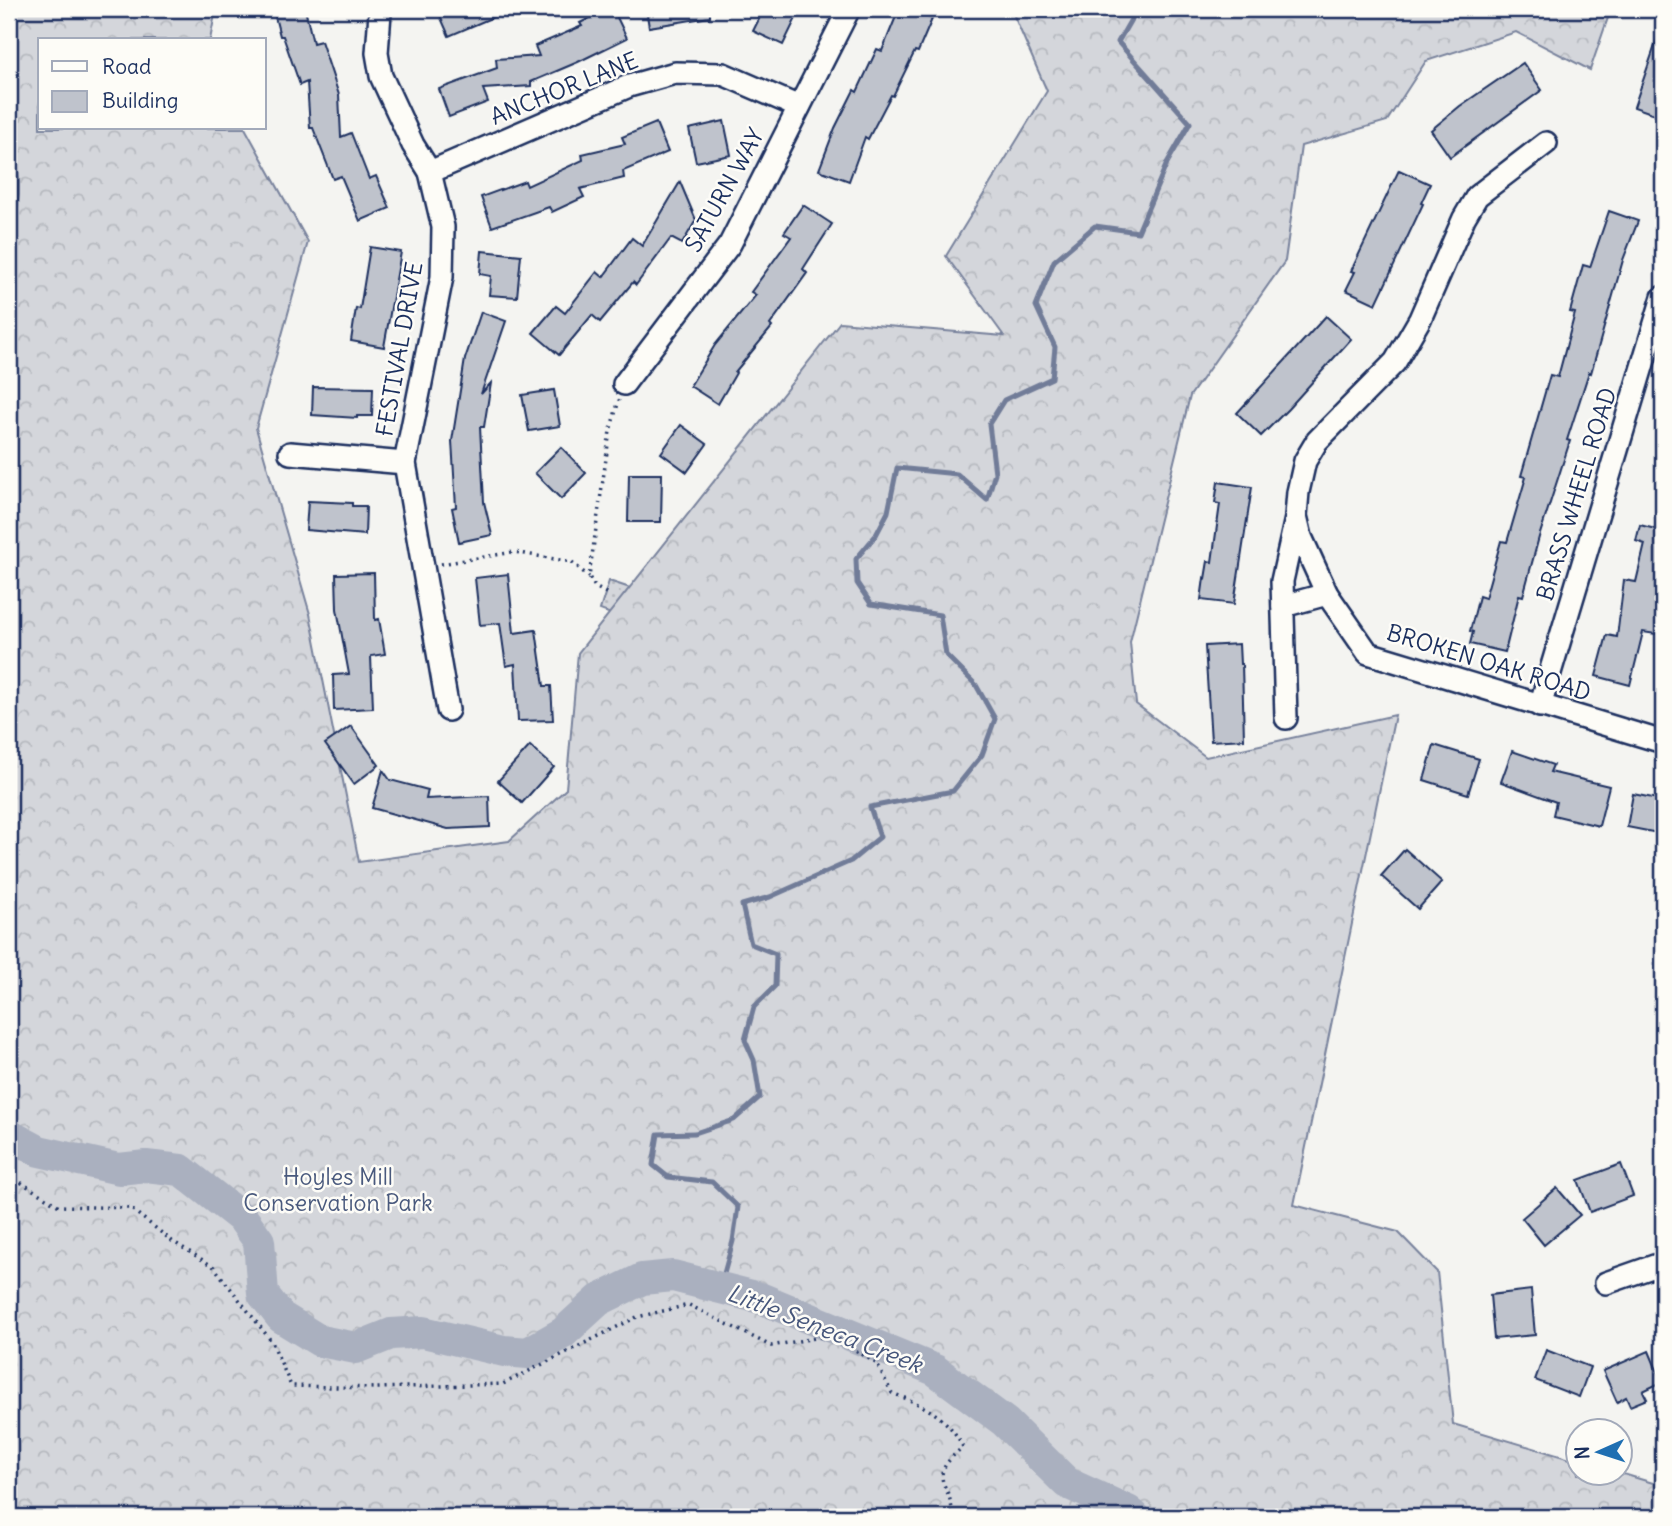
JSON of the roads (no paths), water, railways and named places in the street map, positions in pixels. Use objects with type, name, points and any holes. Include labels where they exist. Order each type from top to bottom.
[{"type":"street","name":"FESTIVAL DRIVE","points":[[382,9],[377,53],[381,76],[413,145],[430,172],[443,227],[442,277],[405,463],[448,710]]},
{"type":"street","name":"SATURN WAY","points":[[624,384],[730,244],[849,9]]},
{"type":"street","name":"ANCHOR LANE","points":[[430,172],[629,86],[675,73],[723,74],[799,107]]},
{"type":"street","name":"BROKEN OAK ROAD","points":[[1546,143],[1477,196],[1464,218],[1420,319],[1395,362],[1317,441],[1305,461],[1296,516],[1301,537],[1327,594],[1368,653],[1663,742]]},
{"type":"street","name":"BRASS WHEEL ROAD","points":[[1540,706],[1663,296]]},
{"type":"street","points":[[290,453],[405,463]]},
{"type":"street","points":[[1286,718],[1282,581],[1296,516]]},
{"type":"street","points":[[1283,607],[1327,594]]},
{"type":"street","points":[[1606,1283],[1663,1263]]},
{"type":"waterway","points":[[720,1288],[733,1241],[738,1207],[712,1182],[668,1177],[653,1165],[658,1134],[695,1133],[734,1120],[760,1097],[754,1060],[745,1040],[754,1007],[775,986],[776,954],[751,944],[742,905],[770,897],[851,861],[880,837],[870,807],[953,791],[982,755],[995,719],[976,685],[946,655],[940,615],[871,604],[857,583],[856,559],[876,535],[888,512],[897,468],[957,474],[987,500],[995,473],[989,424],[1004,400],[1052,378],[1055,347],[1036,306],[1054,261],[1095,226],[1138,232],[1167,163],[1190,123],[1118,42],[1137,9]]},
{"type":"waterway","points":[[9,132],[16,169],[17,194],[9,230]]},
{"type":"waterway","name":"Little Seneca Creek","points":[[9,1135],[39,1151],[119,1169],[146,1166],[181,1170],[243,1219],[259,1241],[263,1294],[281,1317],[320,1341],[356,1348],[391,1334],[423,1332],[504,1351],[528,1353],[563,1333],[599,1300],[642,1279],[673,1276],[760,1298],[935,1370],[1005,1422],[1067,1483],[1128,1511],[1135,1517]]},
{"type":"park label","name":"Hoyles Mill Conservation Park","points":[[338,1189]]}]
